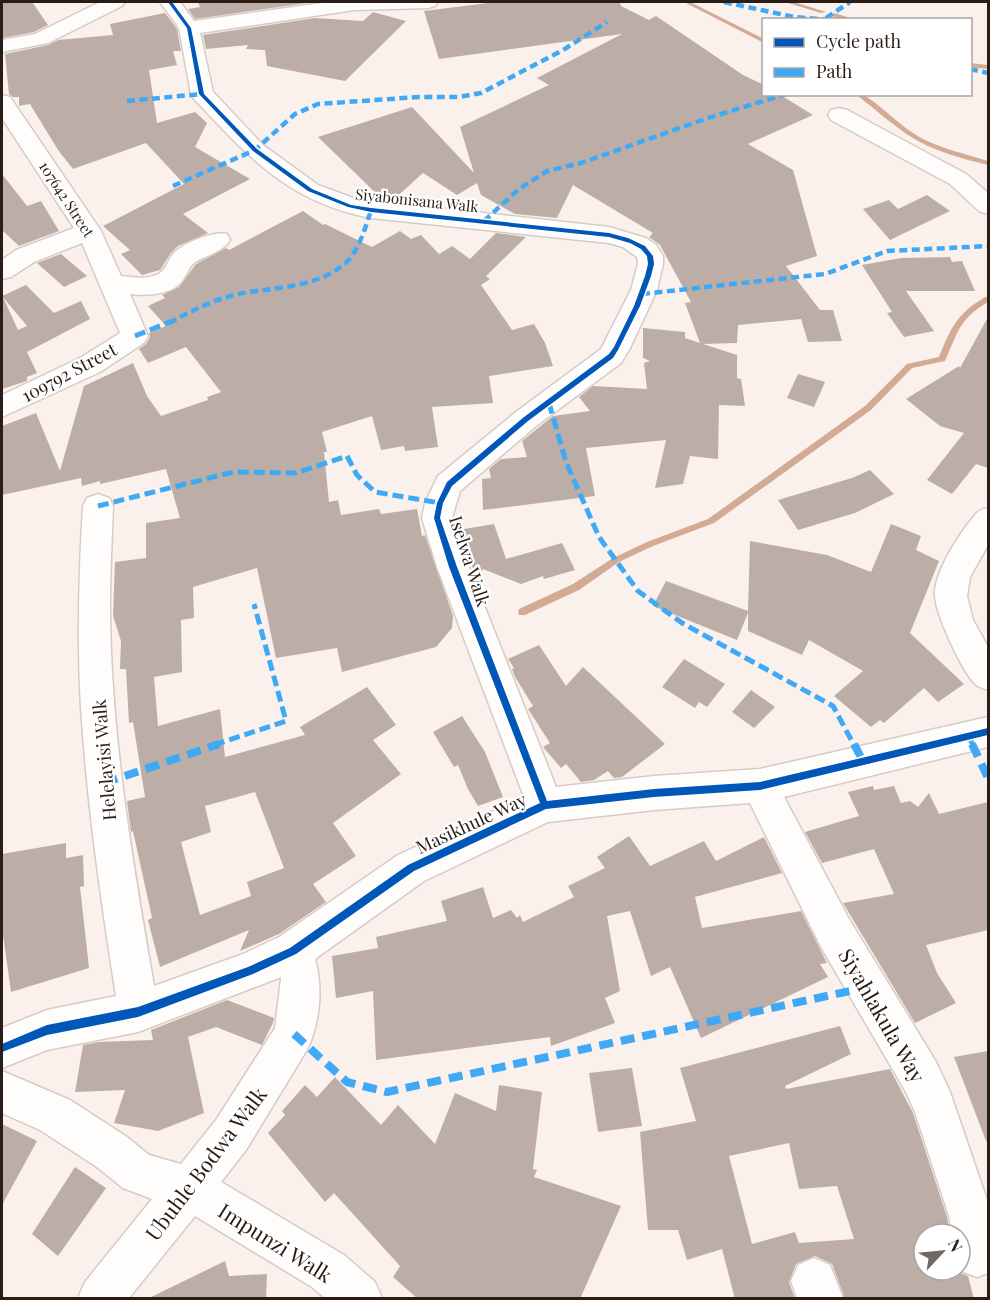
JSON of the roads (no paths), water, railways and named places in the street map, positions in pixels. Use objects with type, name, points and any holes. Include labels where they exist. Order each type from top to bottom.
[{"type":"street","points":[[2,46],[41,39],[115,2]]},
{"type":"street","name":"Siyabonisana Walk","points":[[170,2],[189,28],[202,94],[255,150],[310,190],[351,206],[371,210],[571,230],[633,241],[648,253],[651,259],[651,273],[645,281],[642,294]]},
{"type":"street","points":[[189,28],[354,4],[428,2]]},
{"type":"street","name":"107642 Street","points":[[2,102],[21,145],[89,231],[135,336]]},
{"type":"street","points":[[839,115],[958,179],[988,206]]},
{"type":"street","points":[[2,271],[25,256],[89,231]]},
{"type":"street","points":[[112,283],[143,287],[165,282],[172,277],[183,258],[218,240]]},
{"type":"street","name":"Iselwa Walk","points":[[545,805],[445,545],[437,518],[440,503],[449,484],[464,470],[526,419],[611,356],[642,294]]},
{"type":"street","name":"109792 Street","points":[[2,407],[90,365],[135,336]]},
{"type":"street","name":"Helelayisi Walk","points":[[98,506],[94,603],[98,706],[111,841],[138,1012]]},
{"type":"street","points":[[988,520],[951,585],[950,603],[960,627],[988,675]]},
{"type":"street","name":"Masikhule Way","points":[[2,1048],[47,1030],[138,1012],[250,971],[293,951],[411,868],[545,805],[654,793],[760,786],[988,732]]},
{"type":"street","name":"Siyahlakula Way","points":[[760,786],[836,933],[921,1077],[935,1107],[971,1216],[977,1255]]},
{"type":"street","name":"Ubuhle Bodwa Walk","points":[[101,1299],[231,1136],[294,1034],[301,979],[293,951]]},
{"type":"street","name":"Impunzi Walk","points":[[2,1092],[55,1115],[112,1152],[138,1173],[190,1188],[328,1271],[359,1299]]},
{"type":"waterway","points":[[687,2],[762,40]]},
{"type":"waterway","points":[[790,2],[823,12]]},
{"type":"waterway","points":[[834,15],[845,18]]},
{"type":"waterway","points":[[972,65],[988,67]]},
{"type":"waterway","points":[[861,96],[919,139],[988,163]]},
{"type":"waterway","points":[[522,612],[576,587],[616,560],[650,544],[711,521],[868,408],[910,366],[942,359],[958,323],[970,311],[988,299]]}]
